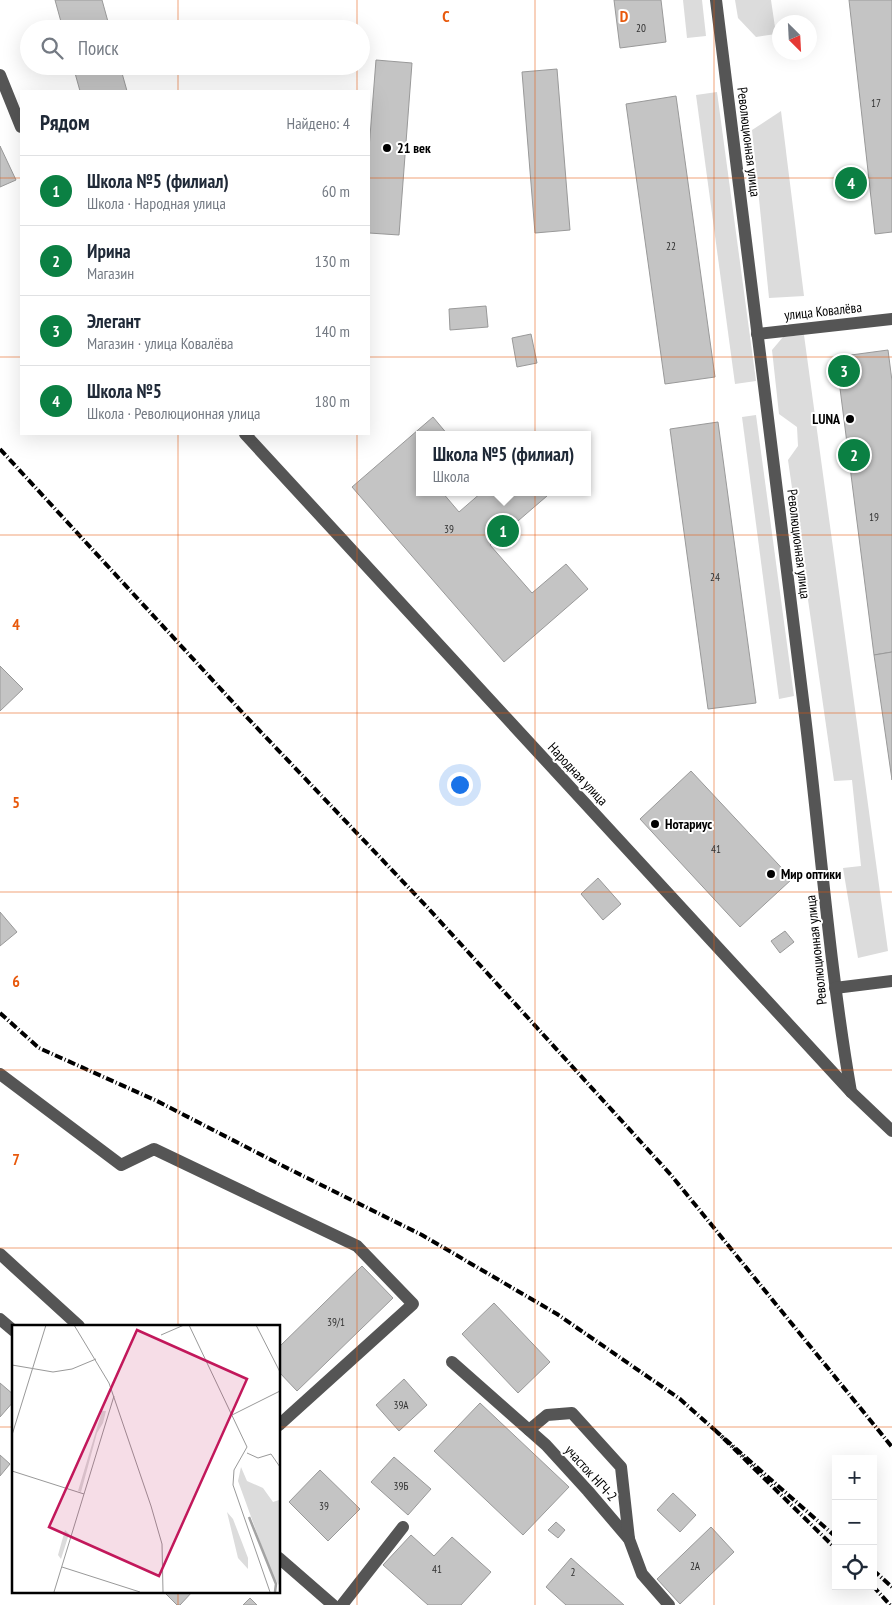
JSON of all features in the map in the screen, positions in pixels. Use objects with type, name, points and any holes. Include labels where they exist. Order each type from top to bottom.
[{"type":"street","name":"Революционная улица","points":[[716,0],[804,711],[835,988],[851,1092]]},
{"type":"street","points":[[0,75],[20,125]]},
{"type":"street","name":"улица Ковалёва","points":[[758,334],[892,318]]},
{"type":"street","name":"Народная улица","points":[[246,435],[851,1092],[892,1131]]},
{"type":"street","points":[[835,988],[892,981]]},
{"type":"street","points":[[0,1074],[121,1165],[154,1149],[357,1246],[413,1304],[280,1424]]},
{"type":"street","points":[[0,1254],[78,1325]]},
{"type":"street","points":[[0,1319],[12,1329]]},
{"type":"street","name":"участок НГЧ-2","points":[[452,1362],[546,1445],[588,1490],[628,1539]]},
{"type":"street","name":"участок НГЧ-2","points":[[529,1430],[547,1416],[572,1413],[621,1467],[628,1539],[642,1574],[669,1605]]},
{"type":"street","points":[[342,1605],[403,1527]]},
{"type":"street","points":[[280,1559],[333,1605]]},
{"type":"shaded area","points":[[683,0],[702,0],[706,36],[687,38]]},
{"type":"shaded area","points":[[735,0],[771,0],[773,15],[772,35],[756,37],[738,18]]},
{"type":"shaded area","points":[[717,92],[756,381],[735,384],[696,95]]},
{"type":"shaded area","points":[[781,111],[804,296],[769,298],[752,130]]},
{"type":"shaded area","points":[[804,335],[888,951],[858,958],[843,868],[861,866],[852,780],[834,781],[788,460],[798,446],[797,427],[779,414],[772,350],[783,337]]},
{"type":"shaded area","points":[[756,415],[794,696],[779,699],[742,417]]},
{"type":"building","points":[[55,0],[102,0],[108,20],[61,20]]},
{"type":"building","points":[[614,0],[661,0],[666,42],[620,48]]},
{"type":"building","points":[[849,0],[892,0],[892,232],[875,234]]},
{"type":"building","name":"21 век","points":[[376,60],[412,63],[399,235],[370,233],[370,136]]},
{"type":"building","points":[[557,69],[570,230],[535,233],[522,72]]},
{"type":"building","points":[[76,75],[123,75],[127,90],[80,90]]},
{"type":"building","points":[[676,96],[715,377],[665,384],[626,104]]},
{"type":"building","points":[[0,146],[16,180],[0,187]]},
{"type":"building","points":[[486,306],[488,327],[450,330],[449,309]]},
{"type":"building","points":[[531,334],[537,363],[517,367],[512,338]]},
{"type":"building","points":[[888,350],[892,381],[892,652],[874,655],[836,357]]},
{"type":"building","points":[[433,417],[445,431],[417,431]]},
{"type":"building","points":[[718,422],[756,703],[708,709],[670,429]]},
{"type":"building","points":[[416,432],[416,496],[445,496],[459,512],[477,496],[547,496],[490,545],[532,593],[566,564],[588,589],[504,662],[352,487]]},
{"type":"building","points":[[892,652],[892,780],[874,655]]},
{"type":"building","points":[[0,666],[23,689],[0,711]]},
{"type":"building","points":[[691,771],[792,879],[740,927],[640,819]]},
{"type":"building","points":[[598,878],[621,904],[603,920],[581,894]]},
{"type":"building","points":[[0,912],[17,932],[0,946]]},
{"type":"building","points":[[785,931],[794,942],[780,953],[771,941]]},
{"type":"building","points":[[362,1266],[393,1298],[297,1391],[280,1373],[280,1346]]},
{"type":"building","points":[[494,1303],[550,1362],[518,1393],[462,1334]]},
{"type":"building","points":[[404,1379],[427,1405],[399,1431],[376,1405]]},
{"type":"building","points":[[0,1383],[12,1393],[12,1403],[0,1417]]},
{"type":"building","points":[[480,1403],[569,1487],[523,1535],[434,1451]]},
{"type":"building","points":[[0,1455],[10,1464],[0,1476]]},
{"type":"building","points":[[394,1457],[431,1489],[408,1515],[371,1482]]},
{"type":"building","points":[[320,1470],[360,1509],[328,1541],[289,1502]]},
{"type":"building","points":[[673,1493],[696,1515],[680,1532],[657,1510]]},
{"type":"building","points":[[556,1522],[565,1530],[558,1538],[548,1530]]},
{"type":"building","points":[[711,1527],[734,1552],[680,1604],[657,1579]]},
{"type":"building","points":[[411,1535],[434,1556],[452,1537],[491,1572],[461,1605],[428,1605],[383,1565]]},
{"type":"building","points":[[571,1558],[624,1605],[566,1605],[546,1587]]},
{"type":"building","points":[[164,1592],[192,1592],[180,1605],[177,1605]]},
{"type":"building","points":[[250,1598],[257,1605],[243,1605]]},
{"type":"railway","points":[[0,449],[241,711],[428,908],[671,1175],[892,1447]]},
{"type":"railway","points":[[0,1013],[39,1048],[157,1101],[422,1235],[557,1314],[680,1399],[717,1432]]},
{"type":"railway","points":[[832,1533],[717,1432],[832,1545]]},
{"type":"railway","points":[[877,1574],[892,1587]]},
{"type":"railway","points":[[877,1590],[890,1605]]},
{"type":"place","name":"21 век","points":[[387,148]]},
{"type":"place","name":"Школа №5","points":[[851,183]]},
{"type":"place","name":"Элегант","points":[[844,371]]},
{"type":"place","name":"LUNA","points":[[850,419]]},
{"type":"place","name":"Ирина","points":[[854,455]]},
{"type":"place","name":"Школа №5 (филиал)","points":[[503,531]]},
{"type":"place","name":"Нотариус","points":[[655,824]]},
{"type":"place","name":"Мир оптики","points":[[771,874]]}]
